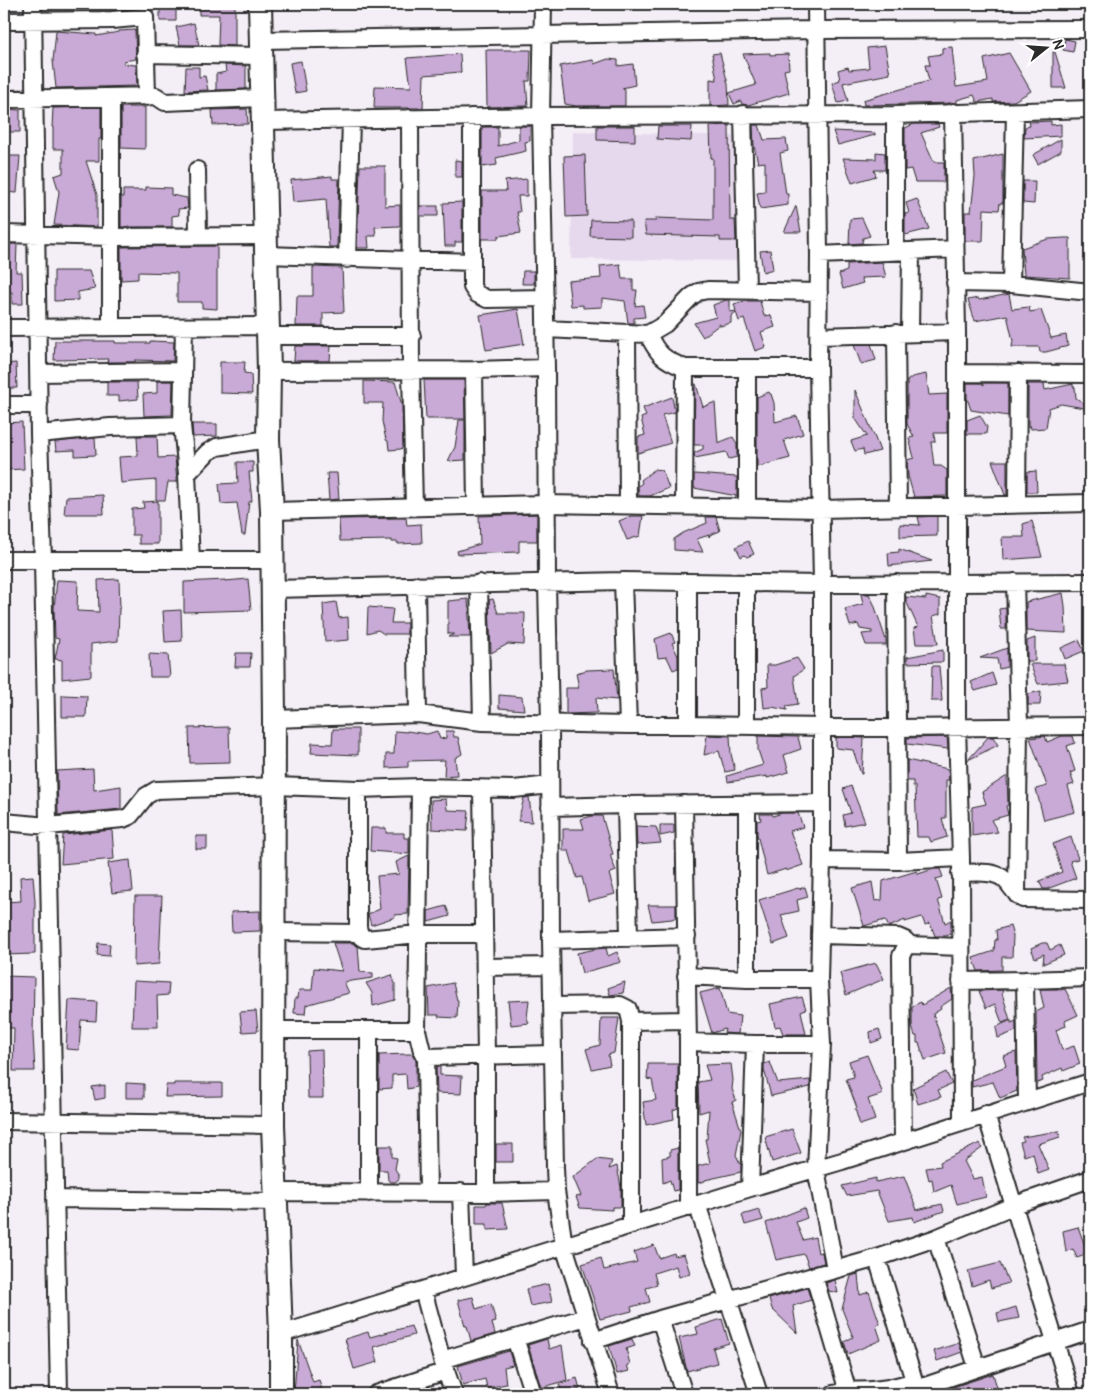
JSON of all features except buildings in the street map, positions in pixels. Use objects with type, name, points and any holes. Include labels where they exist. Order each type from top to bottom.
[{"type":"street","points":[[33,4],[39,434],[59,1394]]},
{"type":"street","points":[[260,4],[269,372],[268,439],[272,511],[275,786],[272,1030],[273,1125],[282,1394]]},
{"type":"street","points":[[543,4],[544,35],[541,116],[546,329],[550,940],[556,1191],[564,1246],[611,1394]]},
{"type":"street","points":[[816,4],[819,255],[818,368],[822,584],[822,860],[819,979],[822,1044],[816,1169],[835,1269]]},
{"type":"street","points":[[4,21],[34,22],[112,12],[146,10],[145,54],[147,97]]},
{"type":"street","points":[[145,54],[544,35],[816,30],[1090,29]]},
{"type":"street","points":[[4,99],[156,96],[165,102],[262,98]]},
{"type":"street","points":[[111,98],[111,327]]},
{"type":"street","points":[[263,121],[541,116],[894,114],[1090,109]]},
{"type":"street","points":[[953,112],[957,373],[962,1122]]},
{"type":"street","points":[[1011,284],[1015,112]]},
{"type":"street","points":[[743,114],[747,290]]},
{"type":"street","points":[[894,114],[903,251],[903,333],[898,506]]},
{"type":"street","points":[[472,117],[472,287],[481,297],[545,298]]},
{"type":"street","points":[[410,118],[414,508]]},
{"type":"street","points":[[347,259],[351,120]]},
{"type":"street","points":[[197,170],[198,236]]},
{"type":"street","points":[[4,234],[111,237],[198,236],[347,259],[472,262]]},
{"type":"street","points":[[819,255],[955,249]]},
{"type":"street","points":[[955,283],[1011,284],[1090,292]]},
{"type":"street","points":[[546,329],[648,334],[665,324],[698,292],[708,290],[747,290],[819,292]]},
{"type":"street","points":[[4,328],[184,326],[412,336]]},
{"type":"street","points":[[184,326],[182,425],[187,474],[191,561]]},
{"type":"street","points":[[819,336],[956,332]]},
{"type":"street","points":[[627,333],[628,505]]},
{"type":"street","points":[[648,334],[660,355],[671,363],[685,368],[818,368]]},
{"type":"street","points":[[269,372],[546,368]]},
{"type":"street","points":[[684,506],[685,368]]},
{"type":"street","points":[[748,369],[748,508]]},
{"type":"street","points":[[474,370],[476,506]]},
{"type":"street","points":[[39,373],[182,371]]},
{"type":"street","points":[[957,373],[1090,374]]},
{"type":"street","points":[[1017,504],[1018,373]]},
{"type":"street","points":[[4,405],[39,405]]},
{"type":"street","points":[[39,434],[110,426],[182,425]]},
{"type":"street","points":[[187,474],[208,452],[217,448],[268,439]]},
{"type":"street","points":[[272,511],[546,504],[820,509],[1090,503]]},
{"type":"street","points":[[4,560],[272,560]]},
{"type":"street","points":[[623,581],[628,726]]},
{"type":"street","points":[[272,589],[623,581],[822,584],[1090,582]]},
{"type":"street","points":[[1015,582],[1019,726],[1017,895]]},
{"type":"street","points":[[479,583],[482,722]]},
{"type":"street","points":[[688,583],[688,725]]},
{"type":"street","points":[[746,583],[746,725]]},
{"type":"street","points":[[896,583],[898,861]]},
{"type":"street","points":[[416,585],[418,714]]},
{"type":"street","points":[[274,719],[418,714],[482,722],[628,726],[746,725],[897,728],[1090,726]]},
{"type":"street","points":[[4,822],[48,826],[123,819],[130,816],[146,796],[156,790],[275,786],[358,790],[420,787],[514,789],[550,785]]},
{"type":"street","points":[[420,787],[417,1030],[426,1057],[428,1193]]},
{"type":"street","points":[[482,789],[486,1193]]},
{"type":"street","points":[[358,790],[359,933],[361,937],[365,939],[419,934],[484,934]]},
{"type":"street","points":[[550,808],[626,805],[821,803]]},
{"type":"street","points":[[684,804],[686,976],[693,1206],[759,1394]]},
{"type":"street","points":[[747,804],[747,979]]},
{"type":"street","points":[[626,805],[630,938]]},
{"type":"street","points":[[822,860],[898,861],[960,866],[998,875],[1023,899],[1090,900]]},
{"type":"street","points":[[273,932],[359,933]]},
{"type":"street","points":[[820,935],[898,937],[910,945]]},
{"type":"street","points":[[550,940],[687,936]]},
{"type":"street","points":[[903,1142],[901,956],[905,948],[910,945],[960,947]]},
{"type":"street","points":[[485,967],[551,966]]},
{"type":"street","points":[[686,976],[747,979],[819,979]]},
{"type":"street","points":[[961,981],[1090,978]]},
{"type":"street","points":[[1026,980],[1027,1102]]},
{"type":"street","points":[[552,1006],[620,1005],[628,1009],[631,1021],[631,1225]]},
{"type":"street","points":[[631,1021],[687,1020]]},
{"type":"street","points":[[272,1030],[417,1030]]},
{"type":"street","points":[[368,1193],[369,1030]]},
{"type":"street","points":[[688,1042],[822,1044]]},
{"type":"street","points":[[750,1188],[755,1044]]},
{"type":"street","points":[[426,1057],[553,1054]]},
{"type":"street","points":[[281,1334],[903,1142],[1090,1082]]},
{"type":"street","points":[[986,1114],[1072,1394]]},
{"type":"street","points":[[4,1121],[273,1125]]},
{"type":"street","points":[[593,1341],[727,1300],[877,1258],[936,1238],[1015,1205],[1090,1179]]},
{"type":"street","points":[[55,1199],[276,1197],[368,1193],[556,1191]]},
{"type":"street","points":[[461,1192],[464,1277]]},
{"type":"street","points":[[936,1238],[977,1368]]},
{"type":"street","points":[[877,1258],[916,1388]]},
{"type":"street","points":[[814,1276],[846,1385],[838,1392]]},
{"type":"street","points":[[423,1290],[454,1394]]},
{"type":"street","points":[[376,1394],[515,1338],[586,1317]]},
{"type":"street","points":[[660,1320],[684,1394]]},
{"type":"street","points":[[838,1392],[916,1388],[1090,1330]]},
{"type":"street","points":[[515,1338],[532,1394]]},
{"type":"shaded area","points":[[573,131],[740,136],[746,261],[571,259]]}]
